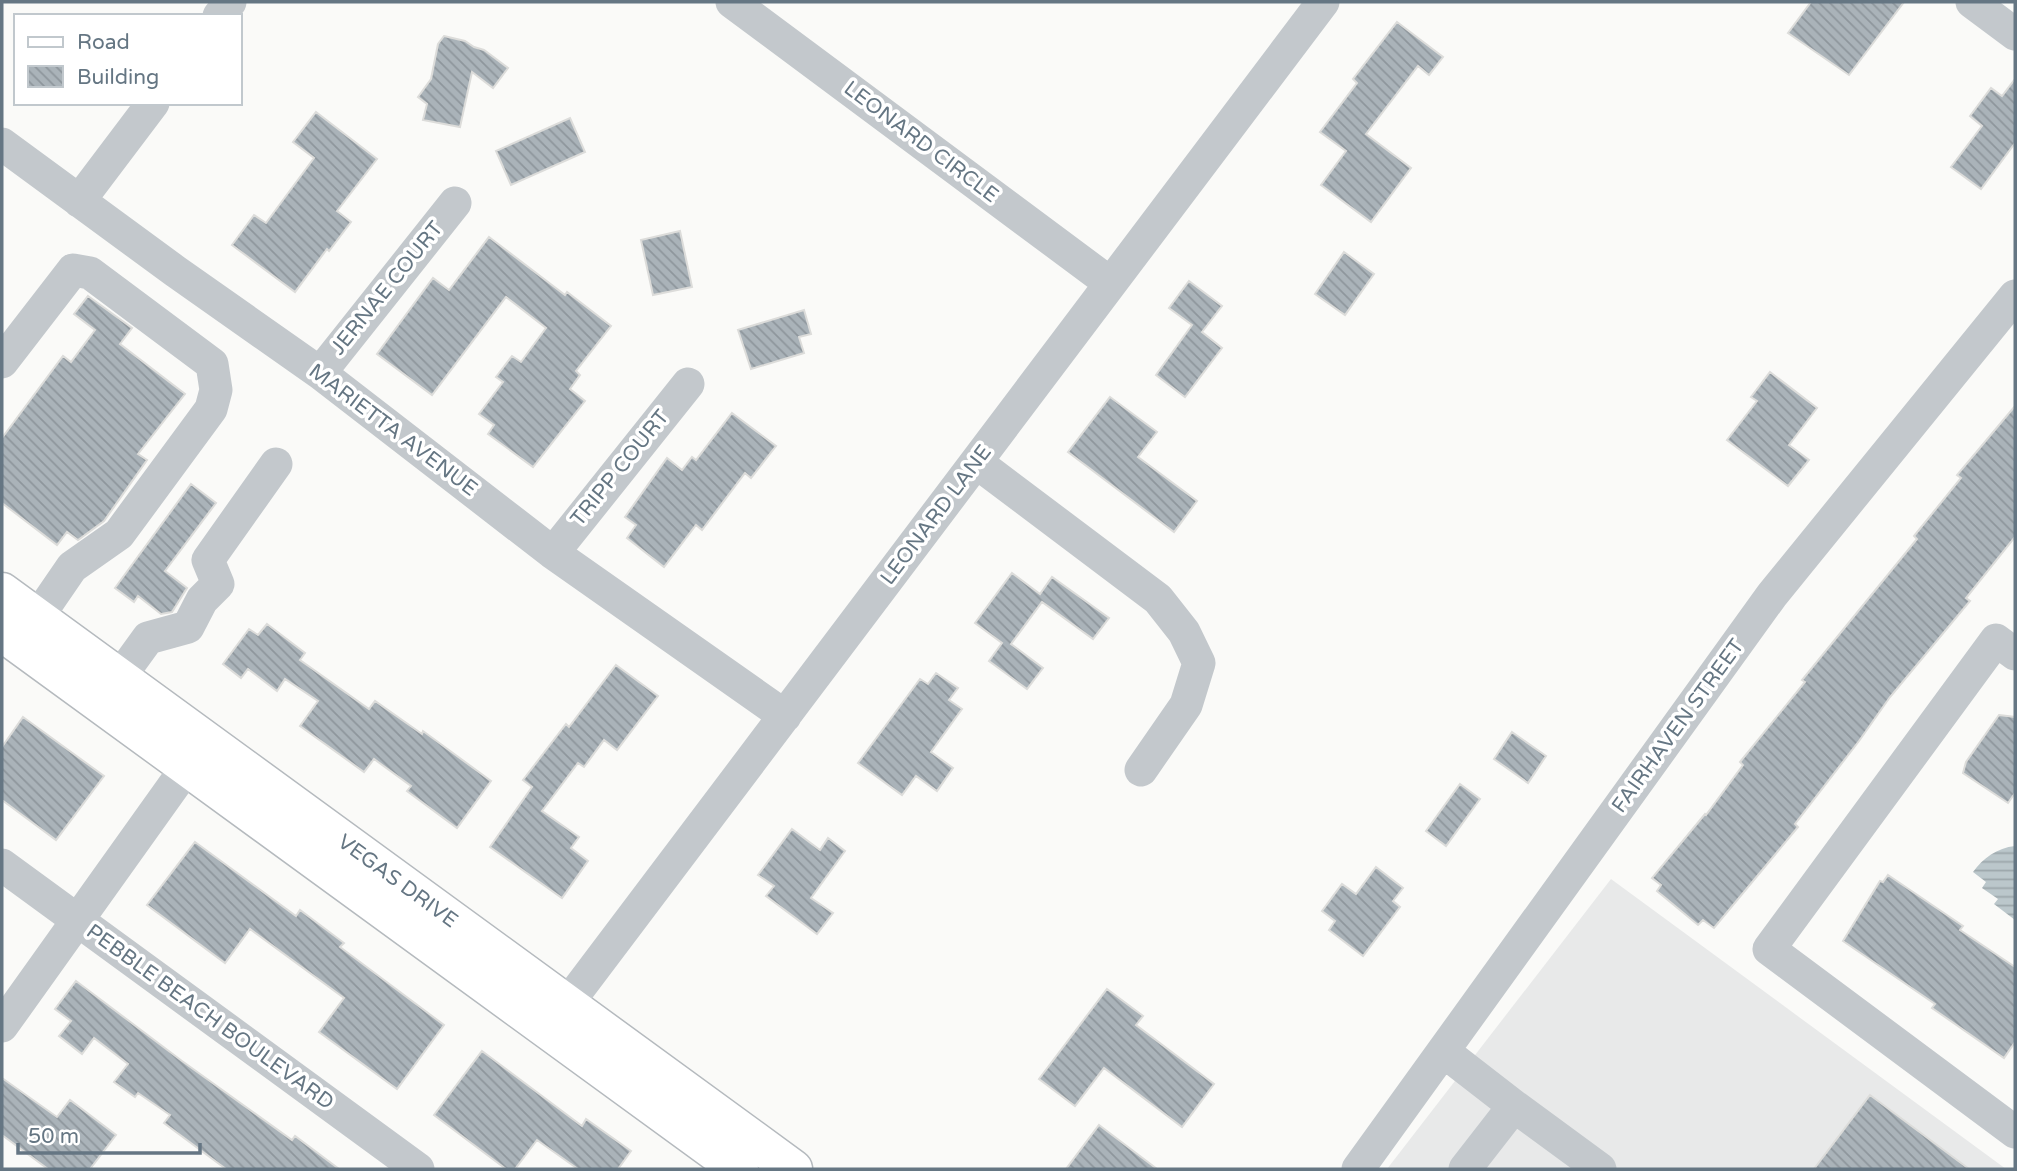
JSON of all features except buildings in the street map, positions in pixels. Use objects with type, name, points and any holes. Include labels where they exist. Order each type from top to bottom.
[{"type":"main road","name":"VEGAS DRIVE","points":[[2,592],[19,631],[110,691],[557,1017],[739,1169]]},
{"type":"main road","name":"VEGAS DRIVE","points":[[110,691],[187,767],[557,1017],[793,1169]]},
{"type":"street","name":"LEONARD CIRCLE","points":[[732,2],[1110,283]]},
{"type":"street","name":"LEONARD LANE","points":[[557,1017],[1324,2]]},
{"type":"street","points":[[1972,2],[2015,34]]},
{"type":"street","points":[[79,201],[151,105]]},
{"type":"street","name":"MARIETTA AVENUE","points":[[2,144],[320,373],[553,553],[785,716]]},
{"type":"street","name":"JERNAE COURT","points":[[320,373],[455,203]]},
{"type":"street","points":[[2,362],[73,270],[90,273],[212,364],[216,390],[211,409],[119,534],[72,567],[19,631]]},
{"type":"street","name":"FAIRHAVEN STREET","points":[[1358,1169],[1772,595],[2015,296]]},
{"type":"street","name":"TRIPP COURT","points":[[553,553],[688,384]]},
{"type":"street","points":[[976,461],[1158,598],[1184,632],[1199,663],[1186,705],[1140,770]]},
{"type":"street","points":[[110,691],[148,638],[188,626],[202,600],[218,584],[208,560],[276,464]]},
{"type":"street","points":[[2015,654],[1996,640],[1769,949],[2015,1132]]},
{"type":"street","points":[[2,1026],[187,767]]},
{"type":"street","name":"PEBBLE BEACH BOULEVARD","points":[[2,866],[418,1169]]},
{"type":"street","points":[[1443,1051],[1600,1169]]},
{"type":"street","points":[[1465,1169],[1514,1106]]},
{"type":"shaded area","points":[[2015,846],[2015,920],[1994,904],[1998,899],[1982,888],[1986,882],[1973,872],[1991,855]]},
{"type":"shaded area","points":[[1611,879],[2006,1169],[1387,1169]]}]
